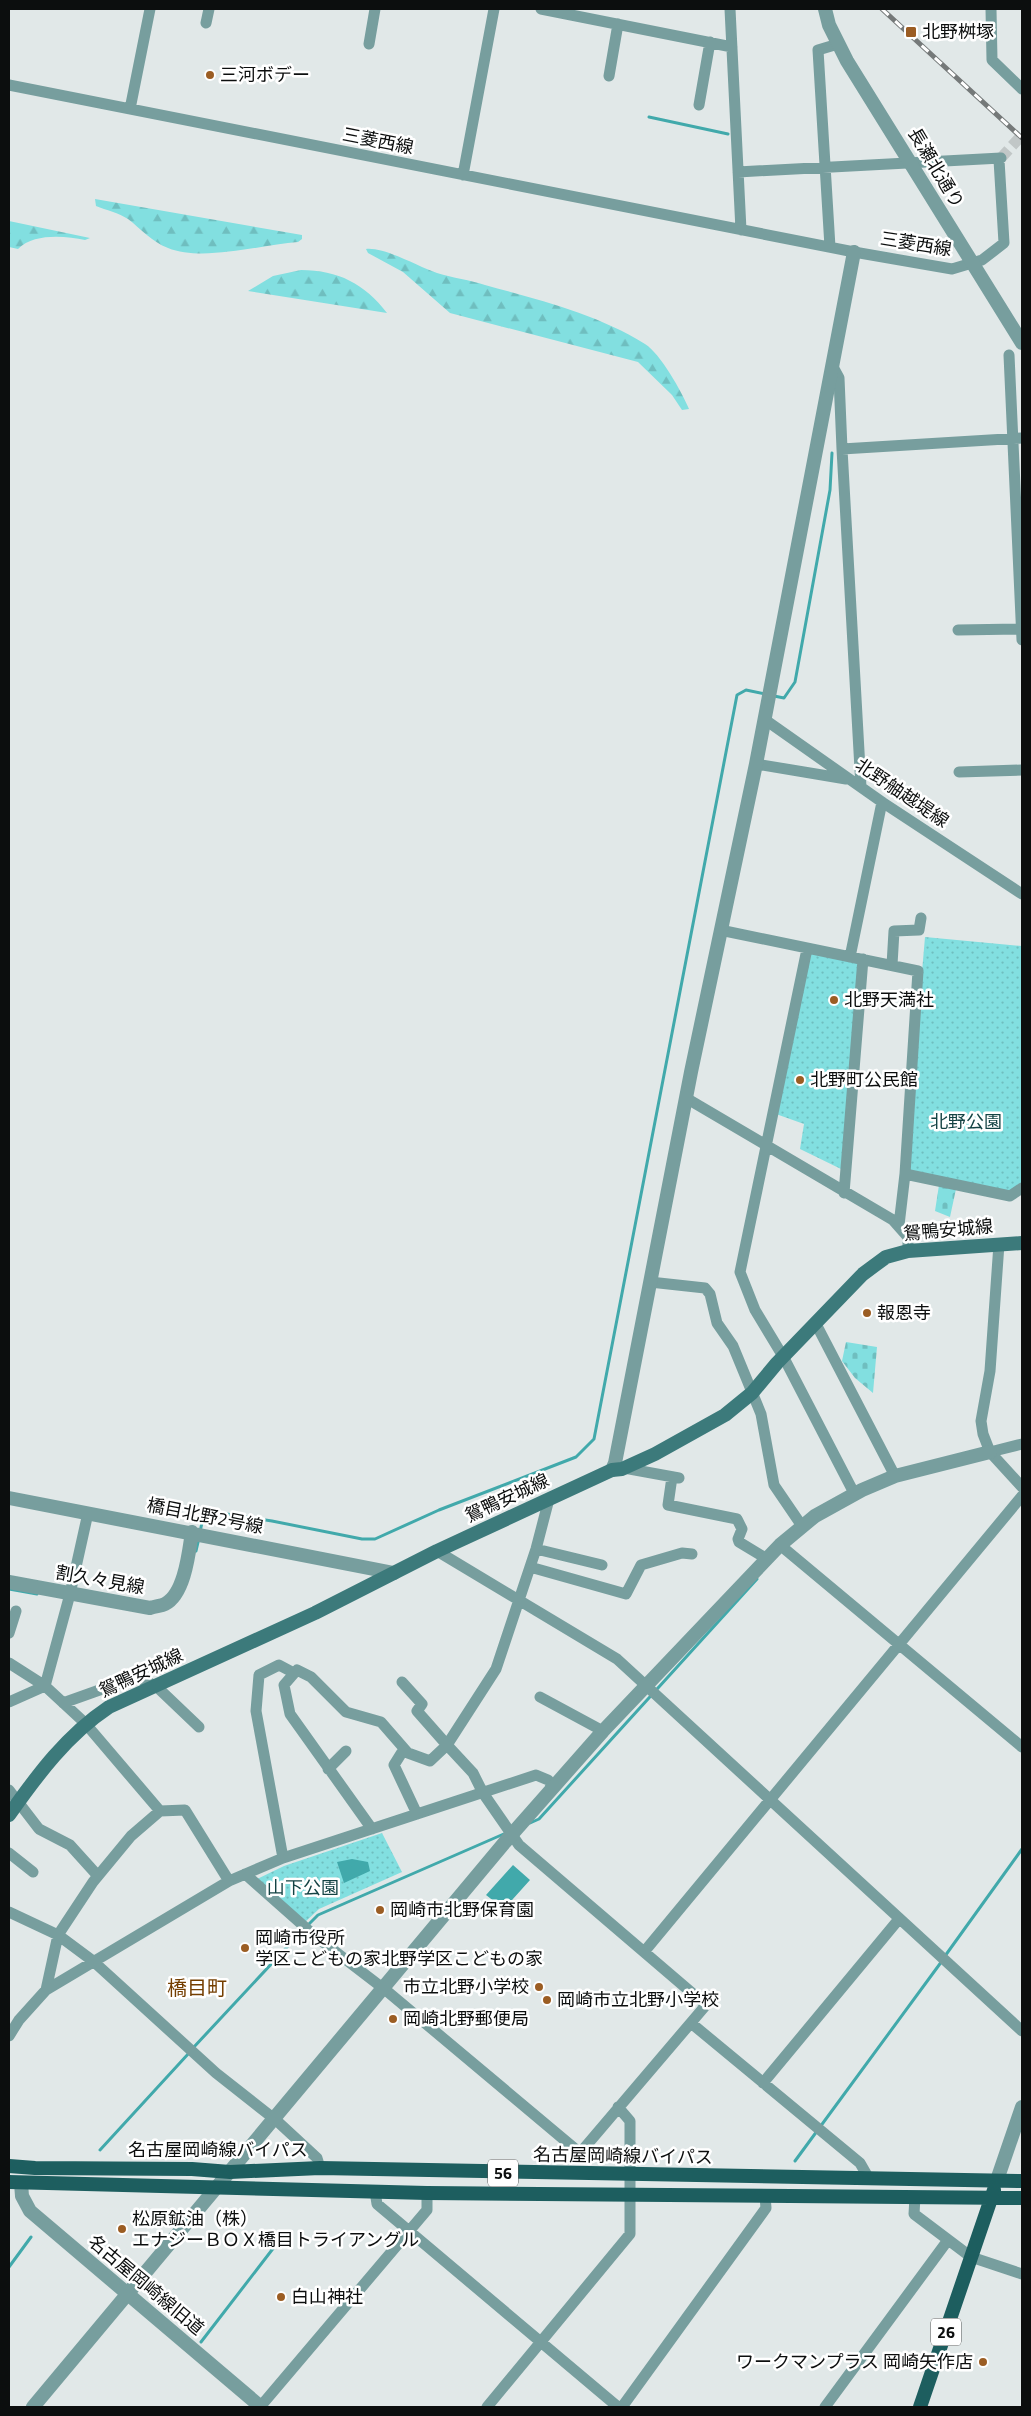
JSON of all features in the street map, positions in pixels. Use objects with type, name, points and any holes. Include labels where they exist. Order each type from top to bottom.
[{"type":"main road","name":"鴛鴨安城線","points":[[9,1815],[38,1774],[85,1723],[109,1707],[316,1613],[394,1572],[549,1499],[655,1454],[725,1415],[752,1393],[777,1362],[784,1358],[863,1274],[886,1257],[908,1251],[1022,1242]]},
{"type":"main road","name":"名古屋岡崎線バイパス","points":[[9,2166],[35,2168],[192,2169],[230,2172],[320,2168],[1022,2181]]},
{"type":"main road","name":"26","points":[[920,2407],[997,2180]]},
{"type":"main road","name":"名古屋岡崎線バイパス","points":[[15,2182],[427,2193],[1022,2198]]},
{"type":"street","points":[[130,109],[150,9]]},
{"type":"street","points":[[206,23],[208,9]]},
{"type":"street","points":[[369,44],[375,9]]},
{"type":"street","points":[[463,175],[494,9]]},
{"type":"street","points":[[542,9],[732,47]]},
{"type":"street","points":[[730,9],[742,230]]},
{"type":"street","name":"長瀬北通り","points":[[825,9],[829,25],[838,44],[1022,343]]},
{"type":"street","points":[[991,9],[992,60],[1018,77],[1022,89]]},
{"type":"street","points":[[609,76],[618,24]]},
{"type":"street","points":[[699,105],[710,42]]},
{"type":"street","points":[[830,247],[818,50],[838,44]]},
{"type":"street","name":"三菱西線","points":[[9,85],[854,252],[952,270],[973,265]]},
{"type":"street","points":[[738,172],[1000,159],[1004,243],[973,265]]},
{"type":"street","points":[[767,1559],[740,1542],[738,1539],[742,1529],[737,1519],[668,1505],[675,1477],[618,1469],[615,1463],[686,1098],[756,764],[854,252]]},
{"type":"street","points":[[1009,355],[1017,438],[1022,640]]},
{"type":"street","points":[[833,366],[839,378],[861,787]]},
{"type":"street","points":[[842,449],[1017,438]]},
{"type":"street","points":[[958,630],[1022,629]]},
{"type":"street","name":"北野舳越堤線","points":[[764,719],[882,802],[1022,894]]},
{"type":"street","points":[[756,764],[850,779]]},
{"type":"street","points":[[959,772],[1022,770]]},
{"type":"street","points":[[850,957],[882,802]]},
{"type":"street","points":[[892,965],[894,932],[919,930],[921,918]]},
{"type":"street","points":[[720,930],[918,971],[905,1174],[899,1225]]},
{"type":"street","points":[[807,948],[740,1272],[755,1310],[784,1358],[854,1493]]},
{"type":"street","points":[[844,1193],[863,959]]},
{"type":"street","points":[[686,1098],[899,1225],[908,1237],[908,1251]]},
{"type":"street","points":[[905,1174],[1010,1196],[1022,1188]]},
{"type":"street","points":[[999,1244],[990,1371],[981,1421],[983,1434],[990,1452],[1022,1488]]},
{"type":"street","points":[[650,1282],[705,1288],[710,1294],[717,1323],[733,1346],[761,1414],[774,1485],[802,1526]]},
{"type":"street","points":[[816,1324],[895,1476]]},
{"type":"street","points":[[33,2407],[127,2296],[206,2198],[218,2188],[382,1988],[553,1786],[780,1545],[802,1526],[854,1493],[895,1476],[1022,1444]]},
{"type":"street","points":[[644,1952],[1022,1496]]},
{"type":"street","name":"橋目北野2号線","points":[[9,1498],[394,1572]]},
{"type":"street","points":[[372,1829],[290,1714],[284,1685],[296,1670],[311,1677],[346,1712],[381,1722],[408,1753],[430,1761],[447,1745],[496,1668],[536,1549],[549,1499]]},
{"type":"street","points":[[45,1686],[70,1594],[88,1513]]},
{"type":"street","name":"割久々見線","points":[[9,1582],[150,1608],[166,1604],[178,1590],[187,1563],[192,1532]]},
{"type":"street","points":[[780,1545],[901,1644],[1022,1747]]},
{"type":"street","points":[[536,1549],[602,1565]]},
{"type":"street","points":[[437,1551],[517,1601],[584,1638],[617,1659],[1022,2031]]},
{"type":"street","points":[[530,1567],[626,1594],[641,1565],[682,1553],[692,1554]]},
{"type":"street","points":[[9,1633],[16,1611]]},
{"type":"street","points":[[9,1663],[45,1686],[85,1723],[160,1811]]},
{"type":"street","points":[[284,1858],[256,1711],[259,1675],[279,1665],[294,1674]]},
{"type":"street","points":[[63,1703],[136,1677],[156,1686],[199,1727]]},
{"type":"street","points":[[245,1874],[315,1936],[382,1988],[580,2153],[706,2005],[519,1845],[483,1793],[473,1773],[417,1711],[422,1704],[402,1682]]},
{"type":"street","points":[[9,1702],[45,1686]]},
{"type":"street","points":[[540,1697],[603,1731]]},
{"type":"street","points":[[404,1749],[394,1765],[417,1814]]},
{"type":"street","points":[[328,1769],[346,1751]]},
{"type":"street","points":[[9,2036],[19,2020],[46,1990],[229,1881],[284,1858],[536,1774],[548,1780],[553,1786]]},
{"type":"street","points":[[9,1790],[39,1829],[70,1845],[98,1876]]},
{"type":"street","points":[[46,1990],[58,1936],[98,1876],[131,1836],[160,1811],[185,1810],[229,1881]]},
{"type":"street","points":[[9,1853],[33,1872]]},
{"type":"street","points":[[9,1912],[58,1936],[93,1961],[216,2073],[273,2119],[317,2158],[320,2168]]},
{"type":"street","points":[[763,2082],[899,1919]]},
{"type":"street","points":[[691,2023],[860,2163],[868,2177]]},
{"type":"street","points":[[488,2407],[630,2234],[630,2121],[618,2107]]},
{"type":"street","points":[[997,2180],[1022,2107]]},
{"type":"street","name":"名古屋岡崎線旧道","points":[[15,2182],[30,2211],[127,2296],[260,2407]]},
{"type":"street","points":[[375,2191],[377,2204],[618,2407]]},
{"type":"street","points":[[260,2407],[427,2210],[427,2193]]},
{"type":"street","points":[[622,2407],[766,2208],[765,2196]]},
{"type":"street","points":[[914,2197],[914,2214],[971,2257],[1022,2274]]},
{"type":"street","points":[[825,2407],[948,2240]]},
{"type":"green space","points":[[95,199],[302,235],[302,239],[298,242],[214,253],[182,252],[157,242],[128,219],[117,213],[96,206]]},
{"type":"green space","points":[[9,221],[90,238],[85,240],[68,237],[41,238],[32,240],[18,249],[9,247]]},
{"type":"green space","points":[[366,249],[383,251],[437,273],[526,296],[567,309],[627,333],[651,349],[664,364],[689,409],[682,410],[672,395],[638,362],[450,313],[403,272],[368,253]]},
{"type":"green space","points":[[301,270],[327,273],[350,281],[369,294],[387,313],[248,291],[273,276]]},
{"type":"green space","name":"北野公園","points":[[925,937],[1022,946],[1022,1185],[1009,1191],[905,1170]]},
{"type":"green space","points":[[809,952],[859,961],[841,1169],[800,1149],[804,1124],[776,1114]]},
{"type":"green space","points":[[939,1185],[956,1189],[950,1217],[935,1211]]},
{"type":"green space","points":[[846,1342],[877,1347],[873,1393],[855,1378],[842,1361]]},
{"type":"green space","name":"山下公園","points":[[382,1833],[402,1872],[319,1909],[304,1923],[253,1881],[284,1866]]},
{"type":"shaded area","points":[[352,1859],[368,1862],[370,1871],[344,1883],[337,1862]]},
{"type":"shaded area","points":[[513,1865],[530,1880],[504,1909],[486,1895]]},
{"type":"waterway","points":[[649,117],[728,134]]},
{"type":"waterway","points":[[774,696],[784,698],[795,682],[830,490],[832,453]]},
{"type":"waterway","points":[[200,1532],[204,1513],[207,1511],[272,1521],[362,1539],[375,1539],[439,1510],[576,1457],[594,1439],[737,695],[746,690],[765,694]]},
{"type":"waterway","points":[[196,1551],[199,1538]]},
{"type":"waterway","points":[[530,1823],[539,1819],[757,1579]]},
{"type":"waterway","points":[[9,1589],[37,1594]]},
{"type":"waterway","points":[[309,1924],[318,1915],[506,1833]]},
{"type":"waterway","points":[[945,1956],[1022,1849]]},
{"type":"waterway","points":[[193,2048],[303,1930]]},
{"type":"waterway","points":[[795,2161],[942,1961]]},
{"type":"waterway","points":[[100,2150],[189,2053]]},
{"type":"waterway","points":[[201,2342],[285,2233]]},
{"type":"waterway","points":[[9,2267],[31,2237]]},
{"type":"tunnel","points":[[1001,158],[1022,135]]},
{"type":"railway","points":[[882,9],[1022,138]]},
{"type":"place","name":"北野桝塚","points":[[911,32]]},
{"type":"place","name":"三河ボデー","points":[[210,75]]},
{"type":"place","name":"北野天満社","points":[[834,1000]]},
{"type":"place","name":"北野町公民館","points":[[800,1080]]},
{"type":"place","name":"報恩寺","points":[[867,1313]]},
{"type":"place","name":"岡崎市北野保育園","points":[[380,1910]]},
{"type":"place","name":"岡崎市役所 学区こどもの家北野学区こどもの家","points":[[245,1948]]},
{"type":"place","name":"市立北野小学校","points":[[539,1987]]},
{"type":"place","name":"岡崎市立北野小学校","points":[[547,2000]]},
{"type":"place","name":"岡崎北野郵便局","points":[[393,2019]]},
{"type":"place","name":"松原鉱油（株） エナジーＢＯＸ橋目トライアングル","points":[[122,2229]]},
{"type":"place","name":"白山神社","points":[[281,2297]]},
{"type":"place","name":"ワークマンプラス 岡崎矢作店","points":[[983,2362]]},
{"type":"district","name":"橋目町","points":[[197,1988]]}]
